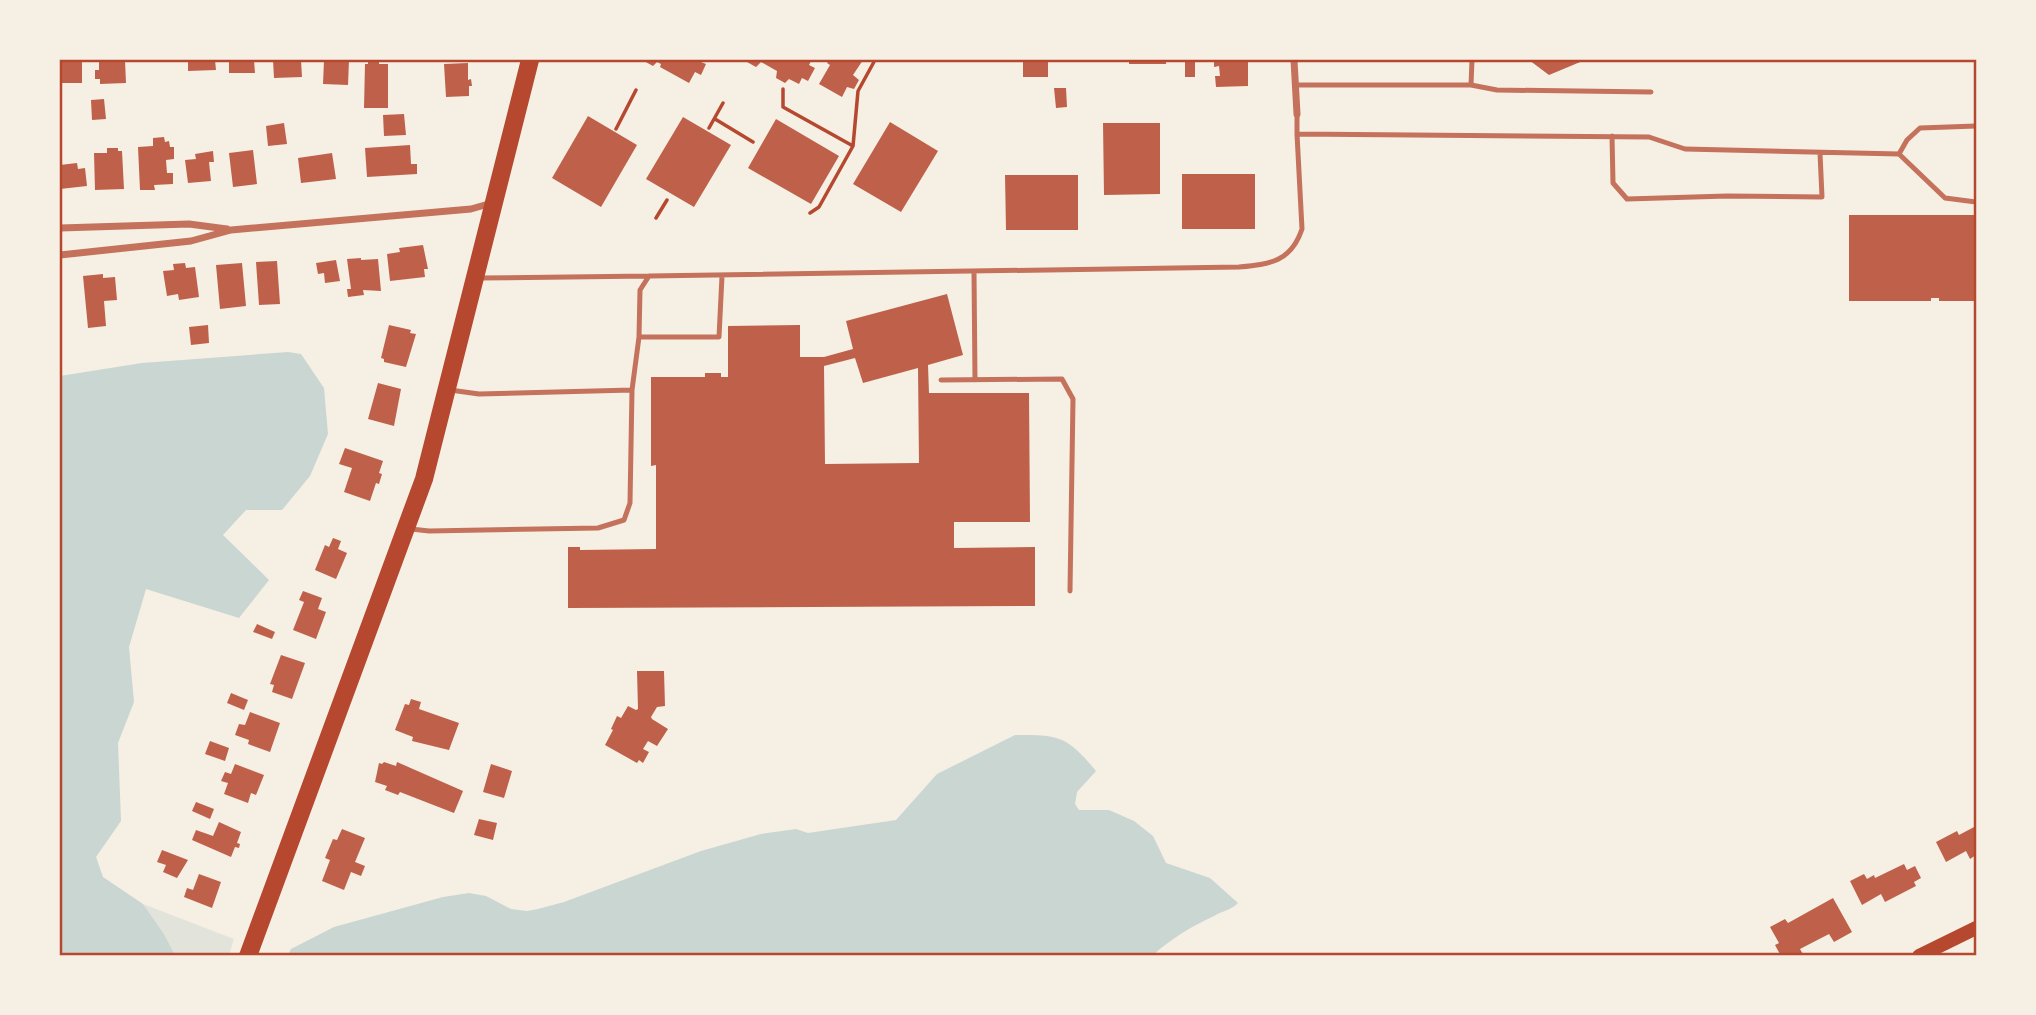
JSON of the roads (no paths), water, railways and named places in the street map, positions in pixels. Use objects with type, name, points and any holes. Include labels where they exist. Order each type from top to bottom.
[{"type":"main road","points":[[248,956],[424,479],[530,60]]},
{"type":"main road","points":[[1919,956],[1976,928]]},
{"type":"street","points":[[1294,60],[1297,114]]},
{"type":"street","points":[[60,255],[191,242],[231,230],[471,209],[494,202]]},
{"type":"street","points":[[60,228],[189,223],[231,230]]},
{"type":"lane","points":[[1471,85],[1472,60]]},
{"type":"lane","points":[[1295,85],[1471,85],[1497,90],[1651,92]]},
{"type":"lane","points":[[475,277],[497,279],[1240,267],[1275,261],[1294,248],[1302,229],[1297,114]]},
{"type":"lane","points":[[1899,154],[1907,140],[1920,128],[1976,126]]},
{"type":"lane","points":[[1297,134],[1649,137],[1685,149],[1899,154],[1945,198],[1976,202]]},
{"type":"lane","points":[[1612,136],[1613,183],[1626,199],[1822,197],[1819,153]]},
{"type":"lane","points":[[974,272],[975,380]]},
{"type":"lane","points":[[407,529],[429,531],[598,528],[624,520],[630,503],[632,390],[639,337],[640,290],[649,276]]},
{"type":"lane","points":[[639,337],[719,337],[722,276]]},
{"type":"lane","points":[[941,380],[1062,379],[1073,399],[1070,591]]},
{"type":"lane","points":[[448,390],[479,394],[632,390]]}]
